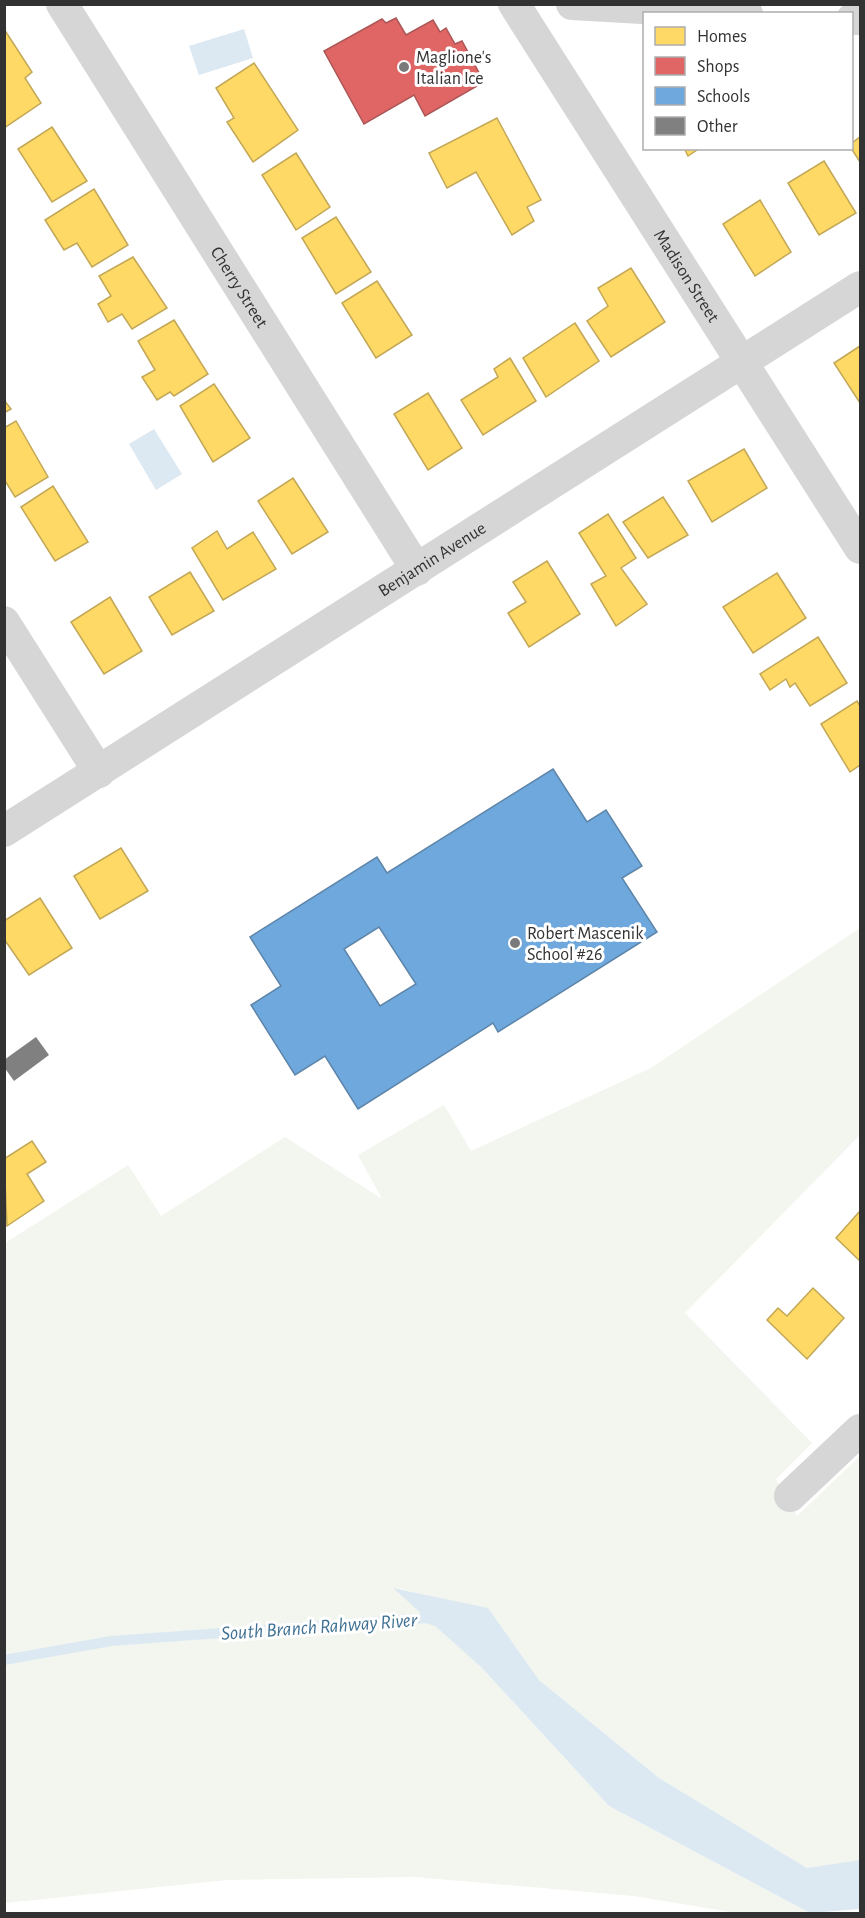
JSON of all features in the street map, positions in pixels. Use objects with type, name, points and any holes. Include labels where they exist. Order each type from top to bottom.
[{"type":"street","name":"Cherry Street","points":[[62,4],[417,570]]},
{"type":"street","name":"Madison Street","points":[[514,4],[861,548]]},
{"type":"street","points":[[572,4],[712,12]]},
{"type":"street","name":"Benjamin Avenue","points":[[4,831],[861,287]]},
{"type":"street","points":[[4,622],[99,772]]},
{"type":"street","points":[[790,1496],[861,1430]]},
{"type":"shaded area","points":[[244,29],[253,58],[199,75],[189,46]]},
{"type":"shaded area","points":[[154,429],[182,474],[156,490],[129,444]]},
{"type":"shaded area","points":[[860,928],[860,1135],[685,1313],[812,1443],[776,1479],[797,1516],[860,1456],[860,1861],[807,1868],[659,1778],[539,1680],[488,1609],[395,1588],[482,1668],[609,1806],[810,1913],[737,1913],[634,1896],[415,1877],[227,1880],[5,1903],[5,1243],[128,1165],[161,1216],[285,1137],[382,1199],[358,1155],[444,1105],[471,1151],[651,1068]]},
{"type":"shaded area","points":[[393,1588],[488,1608],[539,1680],[659,1778],[807,1868],[860,1860],[860,1909],[810,1913],[609,1806],[482,1668]]},
{"type":"building: Homes","points":[[4,29],[32,72],[25,78],[41,103],[4,128]]},
{"type":"building: Homes","points":[[254,63],[298,130],[253,162],[227,122],[234,118],[216,88]]},
{"type":"building: Homes","points":[[497,118],[541,200],[527,207],[534,221],[512,235],[476,172],[447,188],[429,153]]},
{"type":"building: Homes","points":[[52,127],[87,181],[52,202],[18,149]]},
{"type":"building: Homes","points":[[860,137],[860,162],[852,150],[853,142]]},
{"type":"building: Homes","points":[[685,150],[697,150],[688,156]]},
{"type":"building: Homes","points":[[296,153],[330,207],[296,230],[262,175]]},
{"type":"building: Homes","points":[[824,161],[856,213],[819,235],[788,183]]},
{"type":"building: Homes","points":[[94,189],[128,245],[92,267],[77,243],[64,250],[45,220]]},
{"type":"building: Homes","points":[[760,200],[791,252],[755,276],[723,224]]},
{"type":"building: Homes","points":[[336,217],[371,272],[336,294],[302,238]]},
{"type":"building: Homes","points":[[133,257],[167,308],[132,329],[122,314],[108,322],[98,304],[111,296],[99,276]]},
{"type":"building: Homes","points":[[631,268],[665,322],[611,357],[587,321],[608,306],[598,288]]},
{"type":"building: Homes","points":[[377,281],[412,335],[376,358],[342,303]]},
{"type":"building: Homes","points":[[174,320],[208,374],[174,396],[170,392],[157,400],[142,377],[155,370],[138,341]]},
{"type":"building: Homes","points":[[575,323],[599,361],[546,397],[523,358]]},
{"type":"building: Homes","points":[[860,346],[860,403],[834,363]]},
{"type":"building: Homes","points":[[510,358],[536,401],[483,435],[461,400],[498,377],[494,369]]},
{"type":"building: Homes","points":[[214,384],[250,438],[213,462],[180,406]]},
{"type":"building: Homes","points":[[428,393],[462,448],[428,470],[394,414]]},
{"type":"building: Homes","points":[[4,400],[11,409],[4,413]]},
{"type":"building: Homes","points":[[16,421],[48,477],[15,497],[4,479],[4,428]]},
{"type":"building: Homes","points":[[744,449],[767,488],[712,522],[688,481]]},
{"type":"building: Homes","points":[[293,478],[328,532],[292,554],[258,501]]},
{"type":"building: Homes","points":[[53,486],[88,542],[55,561],[21,507]]},
{"type":"building: Homes","points":[[663,497],[688,535],[648,558],[623,522]]},
{"type":"building: Homes","points":[[608,514],[636,558],[621,568],[647,604],[616,626],[591,584],[606,576],[579,533]]},
{"type":"building: Homes","points":[[217,531],[227,549],[253,532],[276,569],[223,600],[192,548]]},
{"type":"building: Homes","points":[[547,561],[580,614],[529,647],[508,613],[526,602],[513,582]]},
{"type":"building: Homes","points":[[190,572],[214,611],[172,635],[149,597]]},
{"type":"building: Homes","points":[[777,573],[806,618],[753,653],[723,607]]},
{"type":"building: Homes","points":[[110,597],[142,651],[104,674],[71,622]]},
{"type":"building: Homes","points":[[818,637],[847,683],[810,706],[795,683],[790,687],[786,679],[770,690],[760,674]]},
{"type":"building: Homes","points":[[857,701],[860,706],[860,765],[850,772],[821,724]]},
{"type":"building: Homes","points":[[121,848],[148,891],[100,919],[74,876]]},
{"type":"building: Homes","points":[[40,898],[72,948],[29,975],[4,939],[4,921]]},
{"type":"building: Homes","points":[[32,1141],[46,1162],[27,1174],[44,1201],[7,1226],[4,1159]]},
{"type":"building: Homes","points":[[860,1211],[860,1261],[836,1238]]},
{"type":"building: Homes","points":[[813,1288],[844,1318],[807,1359],[767,1320],[778,1308],[787,1316]]},
{"type":"building: Shops","name":"Maglione's Italian Ice","points":[[396,18],[406,35],[433,20],[440,32],[446,28],[455,44],[462,41],[484,82],[425,116],[414,95],[364,124],[324,51],[382,19],[386,23]]},
{"type":"building: Schools","name":"Robert Mascenik School #26","points":[[553,769],[587,822],[606,810],[642,866],[622,878],[657,932],[498,1032],[493,1023],[358,1109],[325,1056],[295,1075],[251,1005],[281,986],[250,937],[377,857],[387,873]],"holes":[[[379,927],[416,984],[380,1006],[344,949]]]},
{"type":"building: Other","points":[[36,1037],[49,1055],[14,1081],[4,1067],[4,1060]]},
{"type":"waterway","name":"South Branch Rahway River","points":[[4,1660],[111,1641],[426,1618],[439,1622]]},
{"type":"place","name":"Maglione's Italian Ice","points":[[404,67]]},
{"type":"place","name":"Robert Mascenik School #26","points":[[515,943]]}]
